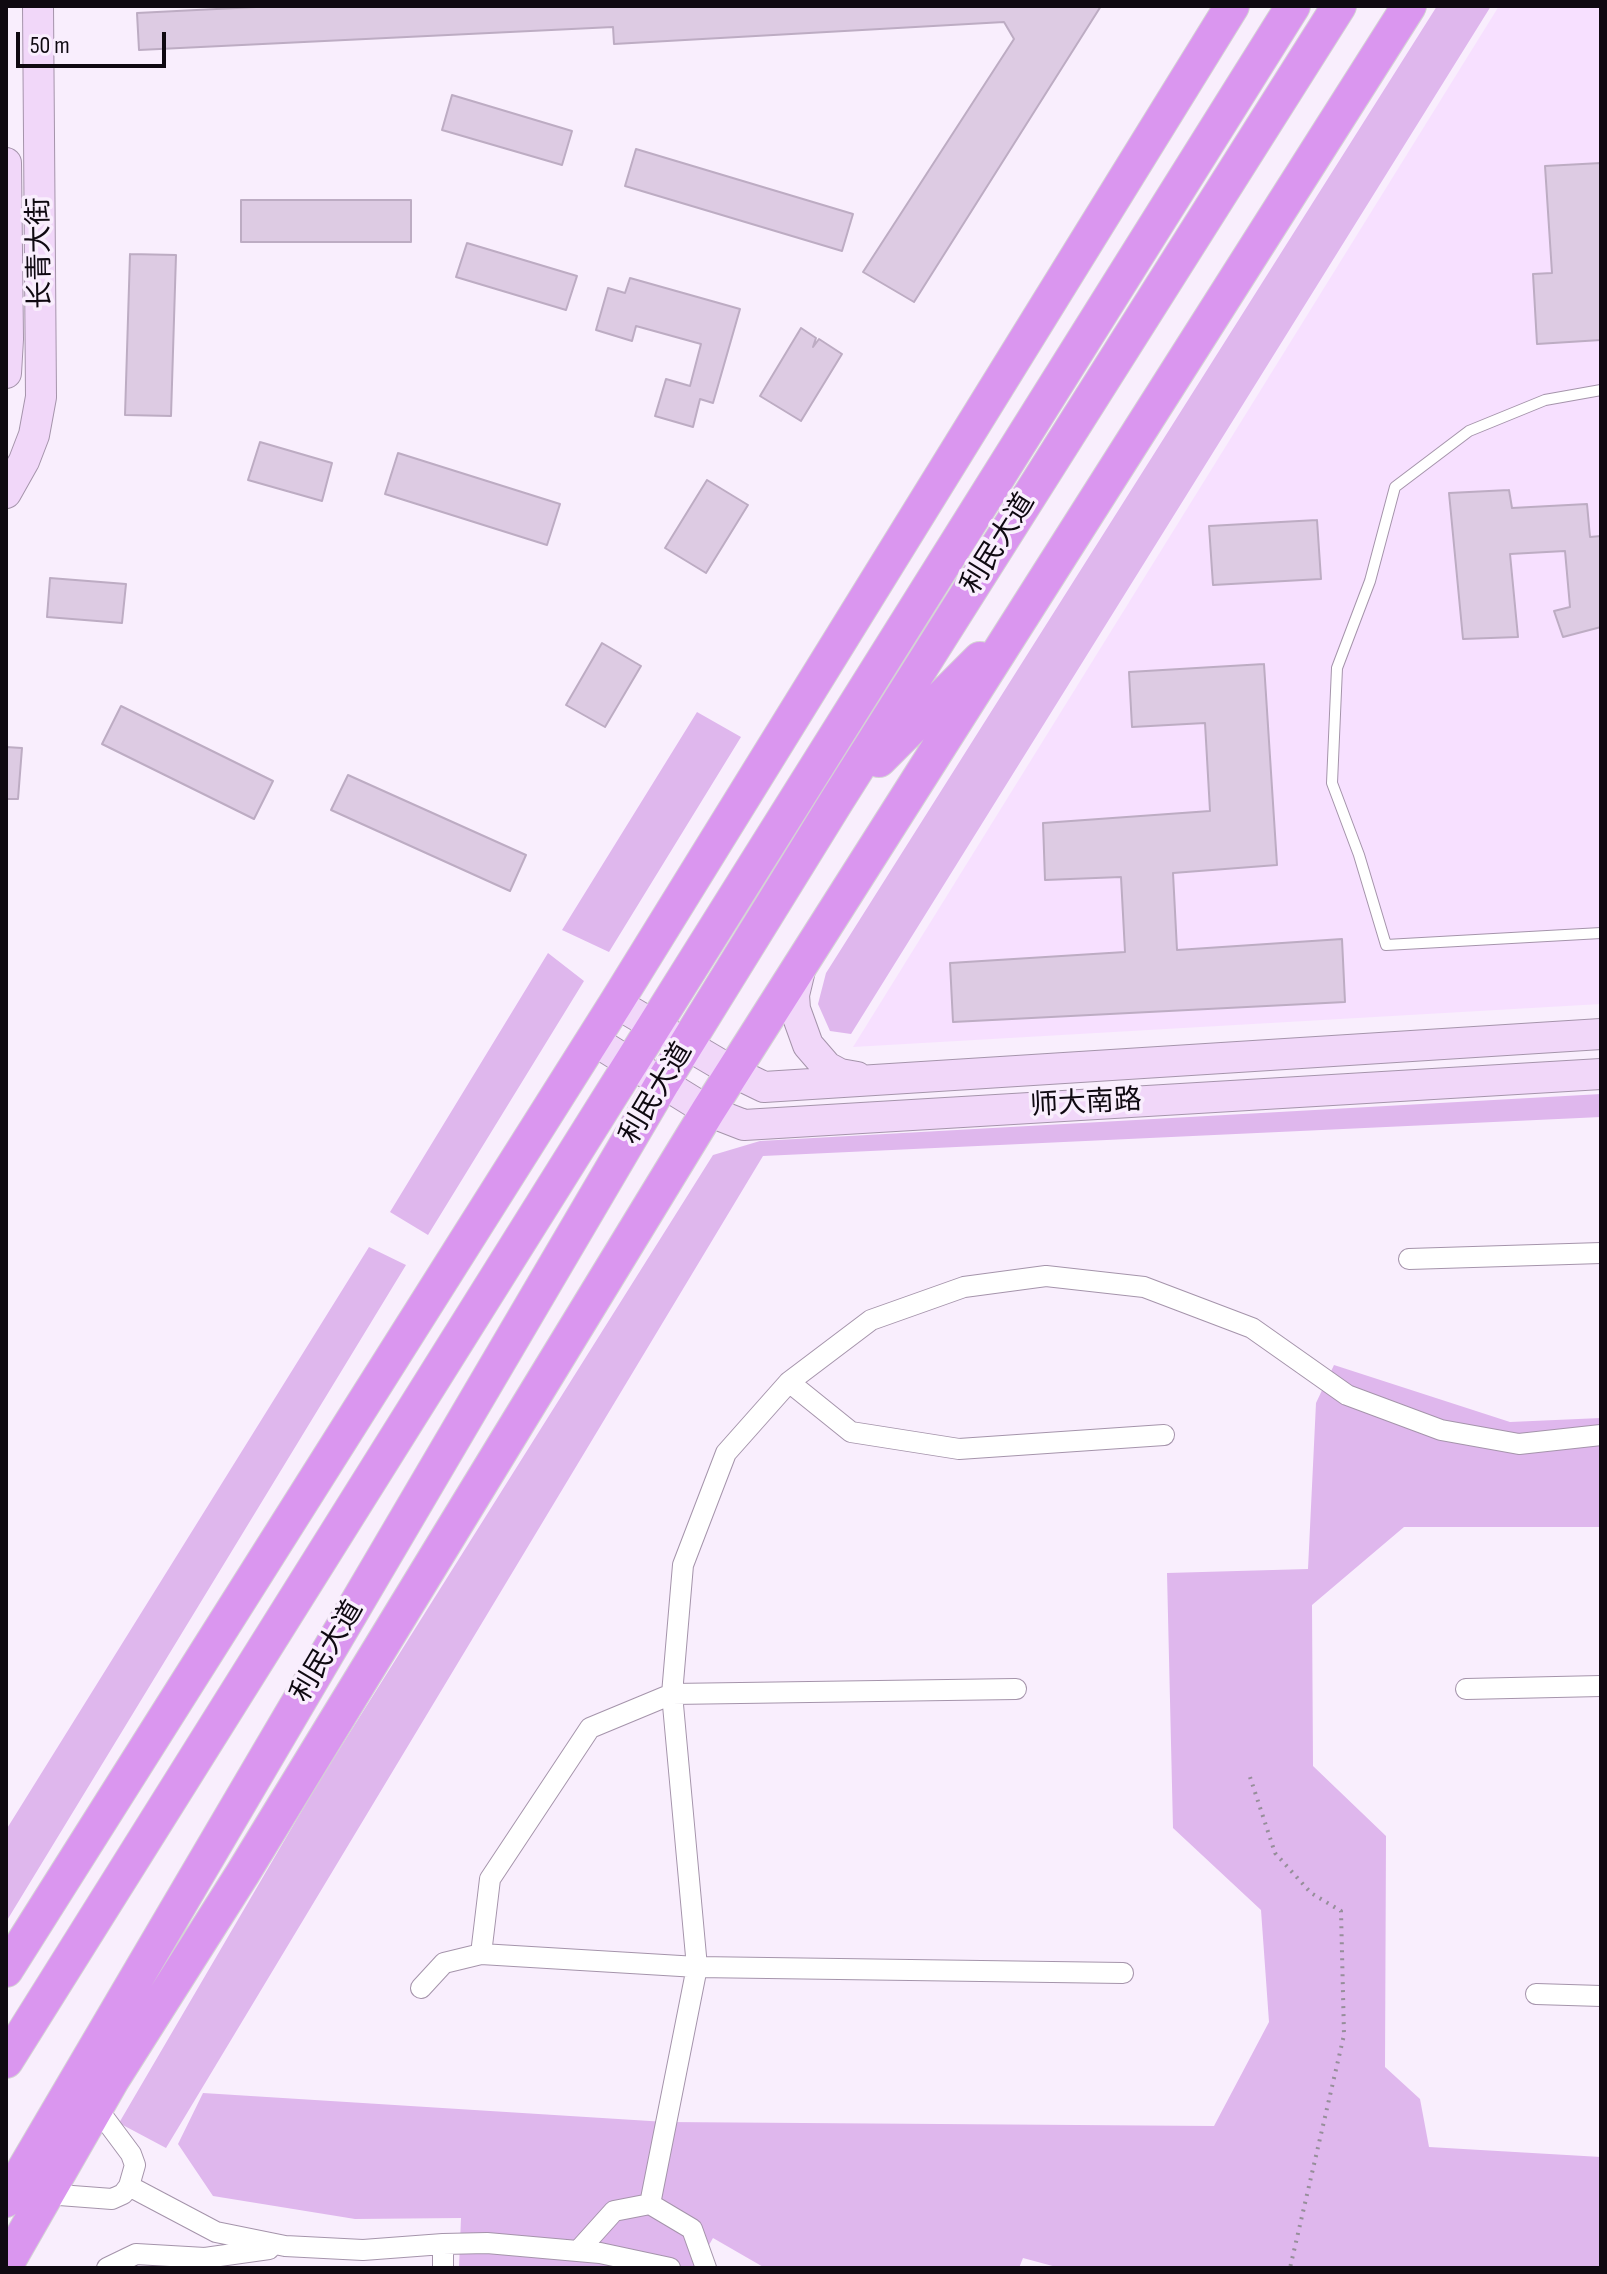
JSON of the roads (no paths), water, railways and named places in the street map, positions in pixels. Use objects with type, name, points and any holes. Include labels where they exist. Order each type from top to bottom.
[{"type":"highway","points":[[25,2031],[12,1960],[593,1040],[1232,6]]},
{"type":"highway","name":"利民大道","points":[[6,2061],[1293,6]]},
{"type":"highway","name":"利民大道","points":[[6,2200],[41,2143],[91,2096],[663,1082],[836,802],[1339,6]]},
{"type":"highway","points":[[6,2265],[46,2194],[91,2096],[243,1873],[708,1111],[1409,6]]},
{"type":"highway","points":[[786,728],[938,569]]},
{"type":"highway","points":[[836,802],[1025,614]]},
{"type":"main road","name":"长青大街","points":[[6,493],[34,435],[41,397],[38,6]]},
{"type":"main road","name":"长青大街","points":[[6,163],[6,373]]},
{"type":"main road","points":[[801,966],[794,995],[795,1009],[808,1045],[827,1067],[840,1074],[875,1080]]},
{"type":"main road","name":"师大南路","points":[[616,1003],[764,1087],[1601,1034]]},
{"type":"main road","name":"师大南路","points":[[593,1040],[708,1111],[744,1125],[1601,1074]]},
{"type":"street","points":[[1409,1259],[1601,1253]]},
{"type":"street","points":[[650,2204],[697,1967],[672,1694],[683,1565],[726,1453],[789,1382],[871,1320],[964,1287],[1046,1276],[1144,1287],[1252,1328],[1347,1395],[1441,1430],[1519,1444],[1601,1435]]},
{"type":"street","points":[[789,1382],[851,1432],[959,1449],[1164,1435]]},
{"type":"street","points":[[1466,1689],[1601,1686]]},
{"type":"street","points":[[481,1954],[490,1879],[590,1728],[672,1694],[1016,1689]]},
{"type":"street","points":[[421,1988],[444,1963],[481,1954],[697,1967],[1123,1973]]},
{"type":"street","points":[[1536,1994],[1601,1996]]},
{"type":"street","points":[[46,2194],[112,2199],[123,2194],[129,2186],[135,2165],[131,2154],[91,2096]]},
{"type":"street","points":[[129,2186],[216,2232],[285,2246],[363,2250],[487,2243],[578,2251],[670,2268]]},
{"type":"street","points":[[578,2251],[614,2211],[650,2204],[692,2229],[706,2268]]},
{"type":"street","points":[[443,2244],[443,2268]]},
{"type":"street","points":[[107,2268],[136,2254],[205,2258],[285,2246]]},
{"type":"lane","points":[[1601,390],[1545,400],[1469,431],[1395,487],[1370,581],[1337,668],[1332,783],[1359,855],[1386,945],[1601,933]]}]
